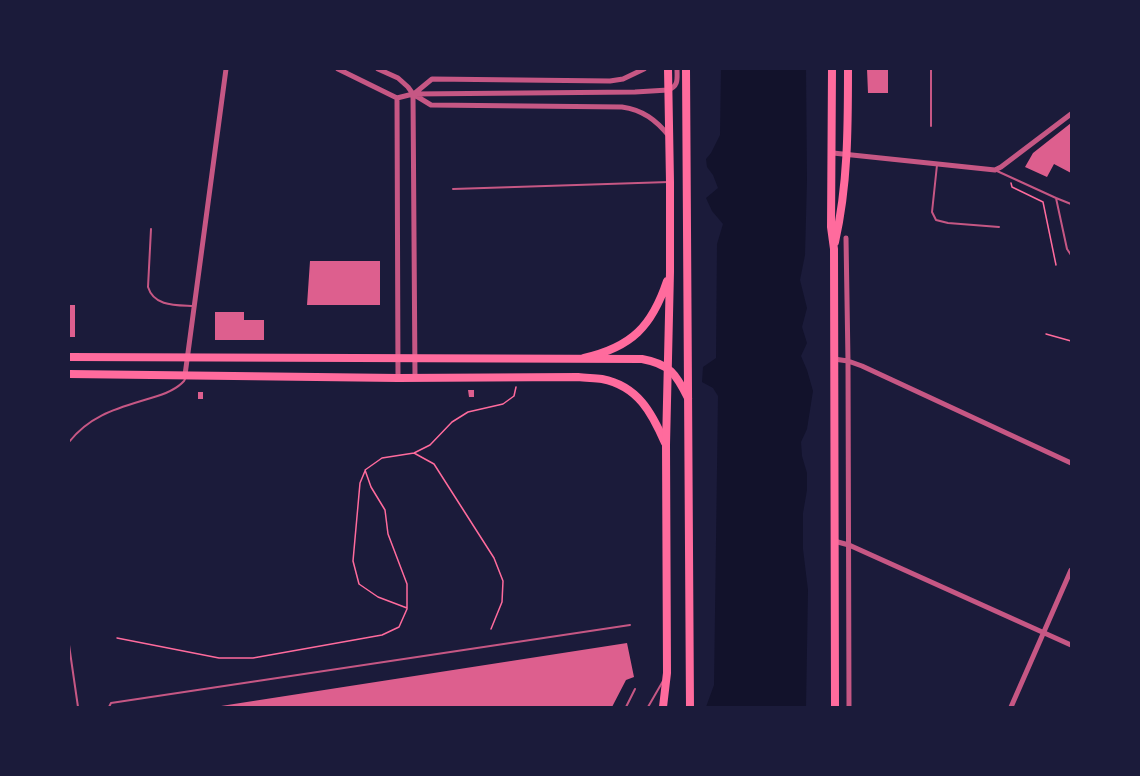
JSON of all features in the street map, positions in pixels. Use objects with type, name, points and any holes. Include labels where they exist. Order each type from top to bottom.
[{"type":"main road","points":[[663,707],[668,673],[666,445],[670,182],[668,69]]},
{"type":"main road","points":[[686,69],[690,707]]},
{"type":"main road","points":[[832,69],[835,707]]},
{"type":"main road","points":[[834,249],[848,154],[848,69]]},
{"type":"main road","points":[[584,358],[619,347],[634,336],[647,323],[657,307],[670,272]]},
{"type":"main road","points":[[69,357],[642,359],[667,367],[681,383],[688,399]]},
{"type":"main road","points":[[69,374],[398,378],[578,377],[603,380],[631,391],[648,409],[666,445]]},
{"type":"street","points":[[185,375],[226,69]]},
{"type":"street","points":[[338,69],[397,98],[413,94],[668,90],[677,84],[677,69]]},
{"type":"street","points":[[378,69],[398,78],[413,94],[431,105],[622,107],[645,114],[656,121],[669,136]]},
{"type":"street","points":[[413,94],[432,79],[610,81],[635,75],[644,69]]},
{"type":"street","points":[[413,94],[415,378]]},
{"type":"street","points":[[397,98],[398,378]]},
{"type":"street","points":[[832,153],[995,170],[1071,114]]},
{"type":"street","points":[[846,238],[849,707]]},
{"type":"street","points":[[834,359],[862,366],[1071,463]]},
{"type":"street","points":[[834,541],[849,545],[1071,645]]},
{"type":"street","points":[[1011,707],[1071,570]]},
{"type":"lane","points":[[931,69],[931,126]]},
{"type":"lane","points":[[938,165],[932,212],[936,220],[948,223],[999,226]]},
{"type":"lane","points":[[995,170],[1071,204]]},
{"type":"lane","points":[[453,189],[670,182]]},
{"type":"lane","points":[[1056,198],[1067,249],[1071,255]]},
{"type":"lane","points":[[151,229],[148,288],[150,295],[159,302],[169,305],[194,306]]},
{"type":"lane","points":[[69,442],[89,422],[104,414],[176,388],[184,381],[185,375]]},
{"type":"lane","points":[[109,707],[111,704],[630,625]]},
{"type":"lane","points":[[69,645],[78,707]]},
{"type":"lane","points":[[648,707],[668,673]]},
{"type":"lane","points":[[626,707],[635,689]]},
{"type":"path","points":[[1010,177],[1012,187],[1043,202],[1056,265]]},
{"type":"path","points":[[1046,334],[1071,341]]},
{"type":"path","points":[[407,609],[378,597],[359,584],[352,561],[360,483],[365,470],[382,458],[414,453],[430,445],[452,422],[468,412],[503,404],[514,396],[518,377]]},
{"type":"path","points":[[414,453],[434,464],[494,558],[503,581],[502,602],[491,629]]},
{"type":"path","points":[[117,638],[219,658],[253,658],[382,635],[399,627],[407,609],[407,584],[388,534],[385,510],[371,487],[365,470]]},
{"type":"shaded area","points":[[721,69],[806,69],[805,255],[800,280],[807,308],[802,327],[807,343],[801,356],[813,391],[807,429],[801,442],[807,473],[803,513],[803,549],[808,590],[806,707],[706,707],[714,685],[718,396],[713,388],[702,382],[703,367],[716,358],[717,244],[723,224],[712,211],[706,198],[718,188],[707,167],[706,159],[720,135]]},
{"type":"building","points":[[867,69],[888,69],[888,93],[868,93]]},
{"type":"building","points":[[1071,123],[1071,173],[1054,164],[1047,177],[1025,167],[1033,153]]},
{"type":"building","points":[[310,261],[380,261],[380,305],[307,305]]},
{"type":"building","points":[[69,305],[75,305],[75,337],[69,337]]},
{"type":"building","points":[[215,312],[244,312],[244,320],[264,320],[264,340],[215,340]]},
{"type":"building","points":[[468,390],[474,390],[474,397],[469,397]]},
{"type":"building","points":[[198,392],[203,392],[203,399],[198,399]]},
{"type":"building","points":[[627,643],[634,677],[626,680],[612,707],[221,707],[221,706]]}]
